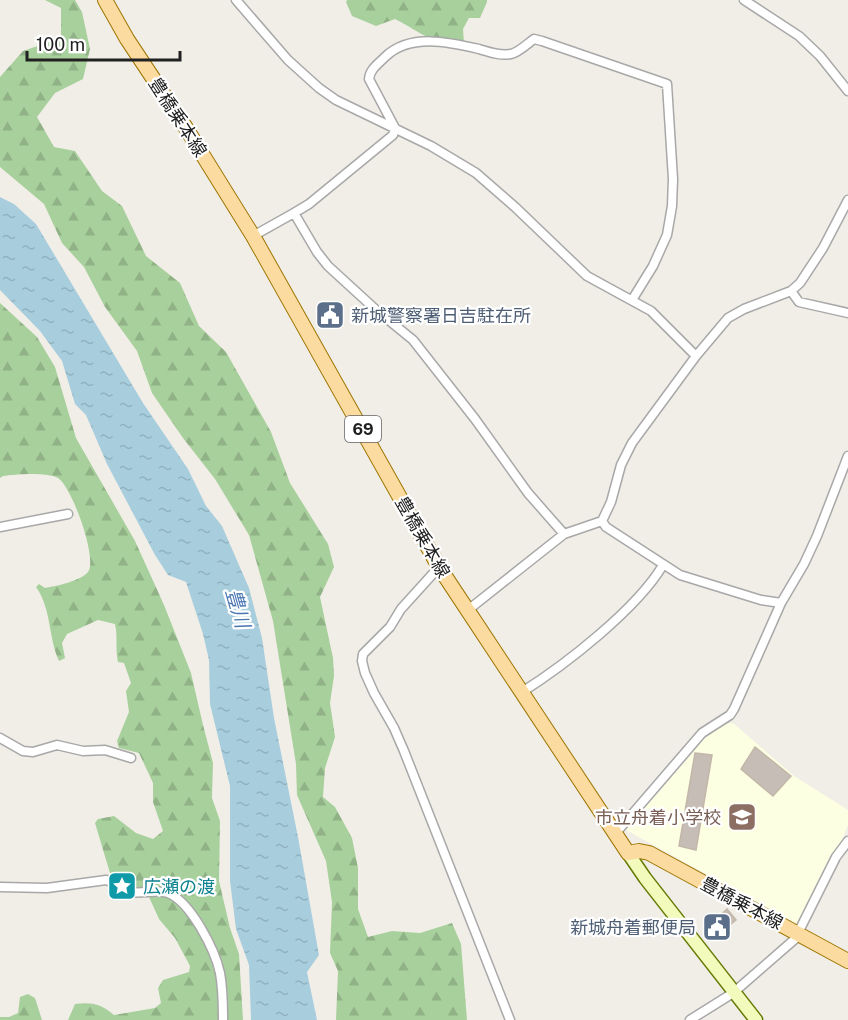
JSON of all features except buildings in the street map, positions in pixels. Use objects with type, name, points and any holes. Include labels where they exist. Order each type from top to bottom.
[{"type":"main road","name":"豊橋乗本線","points":[[105,0],[127,39],[253,236],[439,567],[628,853],[639,851],[649,853],[848,961]]},
{"type":"main road","points":[[628,853],[756,1020]]},
{"type":"street","points":[[236,0],[288,60],[319,88],[336,100],[431,146],[476,174],[515,207],[587,276],[651,311],[696,356]]},
{"type":"street","points":[[744,0],[799,36],[820,56],[848,91]]},
{"type":"street","points":[[253,236],[309,204],[393,135],[394,128],[370,84],[370,72],[388,54],[404,45],[423,41],[500,54],[513,54],[534,39],[542,40],[667,84],[673,179],[672,206],[667,235],[653,266],[633,300]]},
{"type":"street","points":[[468,610],[564,534],[602,521],[611,502],[621,465],[632,442],[696,356],[728,318],[744,309],[791,291],[808,272],[848,200]]},
{"type":"street","points":[[294,213],[328,266],[412,340],[475,420],[528,493],[564,534]]},
{"type":"street","points":[[791,291],[799,302],[848,313]]},
{"type":"street","points":[[615,834],[702,733],[730,715],[781,603],[804,564],[848,456]]},
{"type":"street","points":[[0,527],[68,514]]},
{"type":"street","points":[[602,521],[606,527],[680,574],[761,600],[781,603]]},
{"type":"street","points":[[522,692],[601,632],[654,579],[663,565]]},
{"type":"street","points":[[439,567],[419,587],[390,627],[363,654],[362,661],[374,693],[404,751],[510,1020]]},
{"type":"street","points":[[0,738],[23,751],[33,752],[57,746],[83,751],[105,750],[131,758]]},
{"type":"street","points":[[690,1020],[734,991],[799,933],[836,857],[848,842]]},
{"type":"street","points":[[0,887],[47,888],[106,880],[112,881],[127,891],[157,891],[178,899],[191,911],[215,958],[220,972],[223,1020]]},
{"type":"shaded area","name":"市立舟着小学校","points":[[733,723],[794,776],[848,810],[848,825],[841,842],[797,924],[626,830],[706,737],[725,724]]},
{"type":"green space","points":[[45,0],[75,0],[82,12],[90,49],[83,79],[55,93],[37,117],[54,147],[75,151],[102,191],[122,206],[146,256],[180,283],[199,326],[226,352],[271,432],[290,483],[328,544],[334,567],[320,597],[333,658],[334,676],[330,703],[335,737],[325,768],[323,797],[335,807],[352,838],[358,868],[358,909],[368,937],[392,931],[420,933],[452,923],[461,944],[467,1020],[336,1020],[338,971],[330,953],[332,902],[326,861],[297,795],[296,764],[273,621],[249,535],[215,479],[152,393],[137,351],[105,307],[84,267],[62,243],[44,204],[0,167],[0,77],[23,51],[61,38],[61,8]]},
{"type":"green space","points":[[347,0],[487,0],[487,2],[480,18],[469,18],[463,29],[464,43],[446,44],[395,19],[376,26],[352,16]]},
{"type":"green space","points":[[0,303],[37,337],[55,367],[76,438],[135,541],[191,673],[213,763],[212,798],[220,821],[219,881],[230,928],[239,954],[243,1020],[68,1020],[75,1004],[96,1005],[114,1015],[155,1008],[161,1003],[158,988],[163,980],[189,972],[190,966],[175,938],[159,919],[149,897],[139,888],[130,887],[110,873],[95,823],[98,819],[114,816],[136,833],[153,839],[163,831],[153,802],[153,783],[139,753],[119,748],[117,741],[129,712],[126,691],[131,683],[124,663],[118,662],[115,624],[98,620],[67,634],[62,643],[65,658],[59,661],[45,605],[36,587],[39,584],[45,588],[62,584],[80,578],[88,572],[90,553],[87,539],[70,495],[64,484],[53,476],[23,474],[0,478]]},
{"type":"green space","points":[[28,994],[35,998],[42,1020],[0,1020],[0,1017],[9,1017],[18,1013],[20,997]]},
{"type":"water","name":"豊川","points":[[0,197],[14,204],[36,224],[143,403],[188,469],[206,506],[222,526],[249,588],[262,638],[274,718],[319,955],[307,972],[317,1020],[251,1020],[249,965],[236,929],[230,881],[230,786],[210,704],[209,660],[203,634],[186,582],[168,575],[155,555],[107,464],[86,415],[75,404],[62,361],[40,331],[0,290]]},
{"type":"place","name":"新城警察署日吉駐在所","points":[[330,315]]},
{"type":"place","name":"市立舟着小学校","points":[[742,817]]},
{"type":"place","name":"広瀬の渡","points":[[122,886]]},
{"type":"place","name":"新城舟着郵便局","points":[[717,927]]}]
